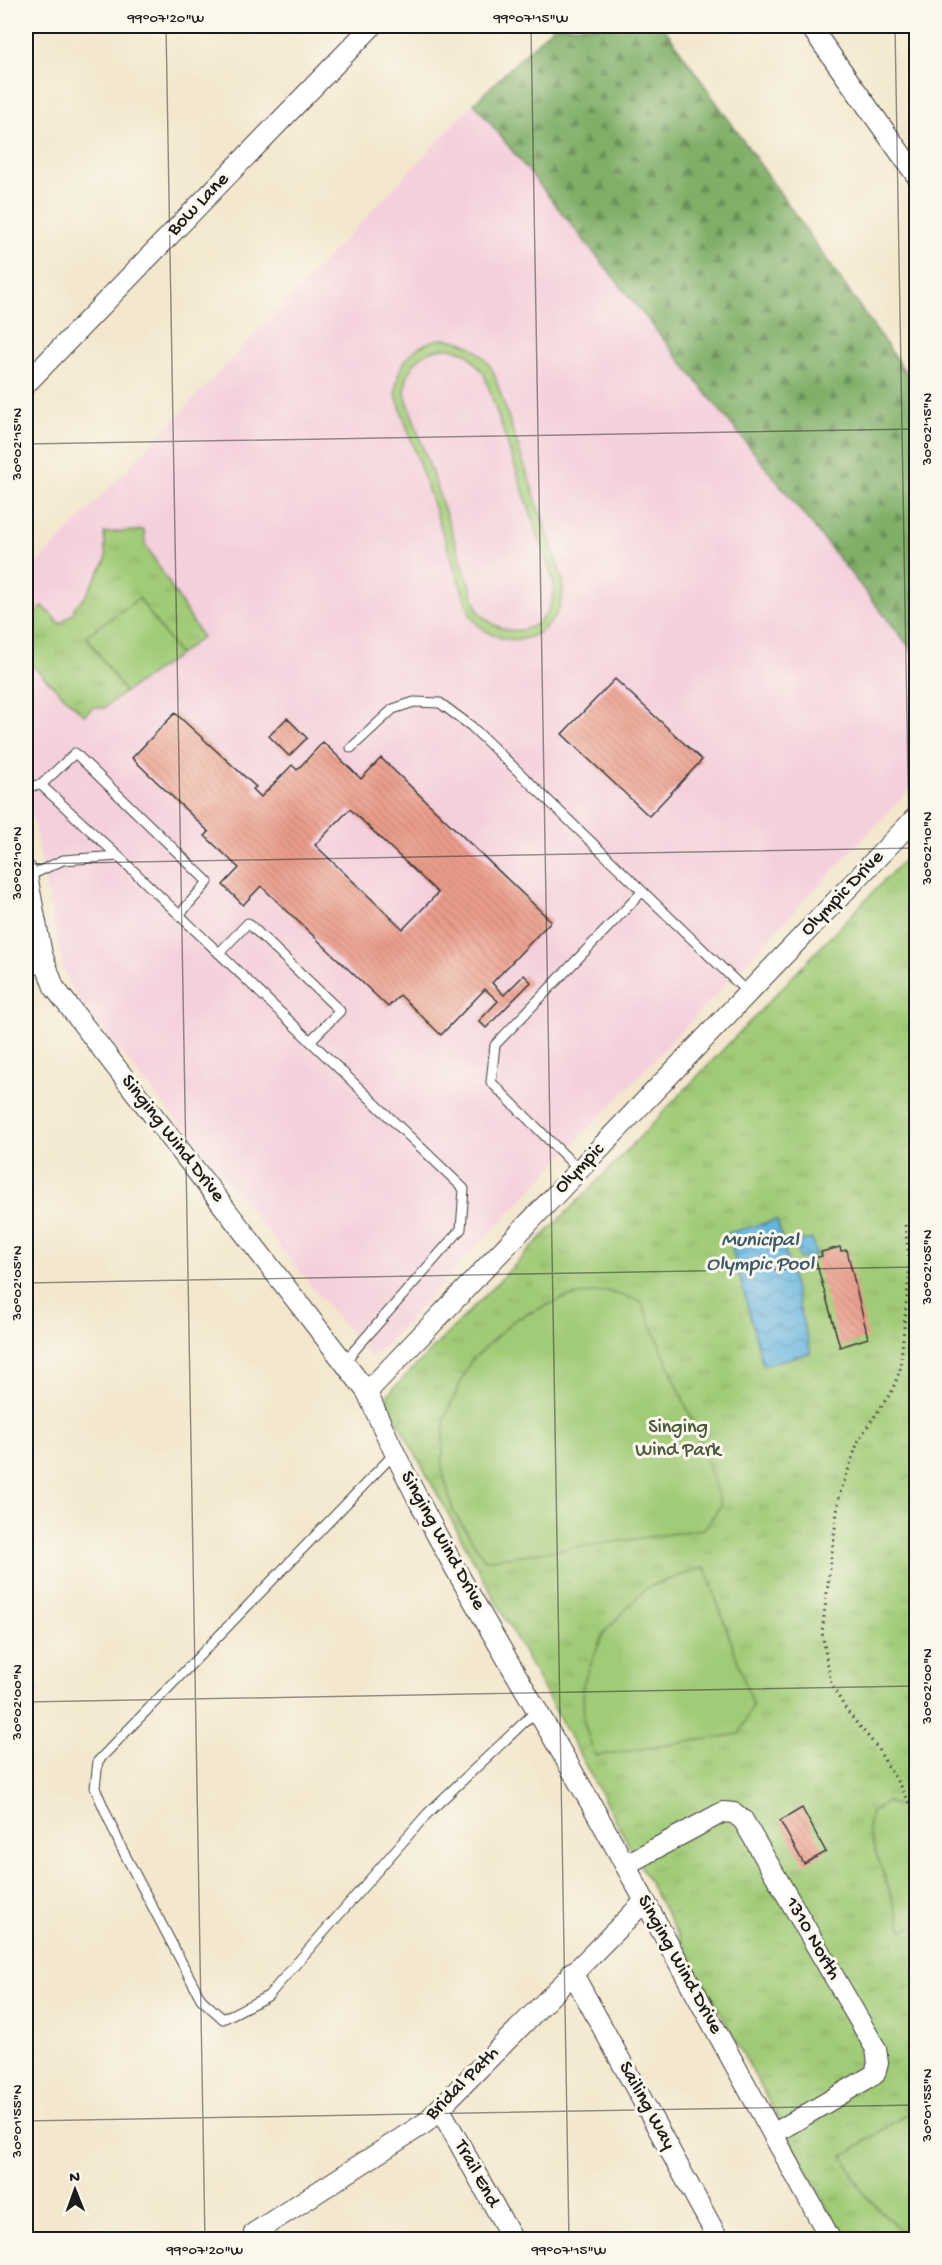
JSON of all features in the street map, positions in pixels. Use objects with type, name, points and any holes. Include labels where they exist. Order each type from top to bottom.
[{"type":"street","name":"Bow Lane","points":[[26,384],[372,26]]},
{"type":"street","points":[[810,26],[916,175]]},
{"type":"street","name":"Olympic Drive","points":[[794,945],[916,817]]},
{"type":"street","name":"Singing Wind Drive","points":[[26,874],[42,954],[54,987],[367,1392],[394,1454],[536,1711],[625,1864],[831,2240]]},
{"type":"street","name":"Olympic","points":[[367,1392],[794,945]]},
{"type":"street","name":"1310 North","points":[[625,1864],[723,1812],[734,1814],[743,1820],[876,2049],[879,2063],[875,2074],[773,2134]]},
{"type":"street","name":"Bridal Path","points":[[256,2236],[425,2123],[572,1972],[644,1902]]},
{"type":"street","name":"Sailing Way","points":[[572,1972],[719,2240]]},
{"type":"street","name":"Trail End","points":[[440,2109],[513,2240]]},
{"type":"lane","points":[[351,748],[393,709],[414,702],[440,703],[471,726],[748,993]]},
{"type":"lane","points":[[26,786],[42,785],[75,753],[208,882],[179,915]]},
{"type":"lane","points":[[42,785],[464,1189],[461,1229],[345,1361]]},
{"type":"lane","points":[[26,874],[63,860],[118,856]]},
{"type":"lane","points":[[579,1170],[491,1082],[495,1045],[642,892]]},
{"type":"lane","points":[[219,953],[248,923],[340,1011],[310,1041]]},
{"type":"lane","points":[[26,969],[47,969]]},
{"type":"lane","points":[[394,1454],[98,1761],[95,1788],[122,1847],[201,1999],[223,2019],[268,1996],[427,1814],[536,1711]]},
{"type":"path","points":[[905,1225],[910,1265],[916,1286]]},
{"type":"path","points":[[910,1265],[900,1370],[892,1391],[859,1439],[839,1496],[822,1632],[831,1684],[847,1711],[876,1746],[916,1813]]},
{"type":"shaded area","points":[[474,103],[916,655],[916,783],[371,1359],[79,1001],[63,969],[26,786],[26,576]]},
{"type":"shaded area","points":[[26,1674],[42,1692],[26,1709]]},
{"type":"green space","points":[[554,26],[663,26],[916,387],[916,655],[474,103]]},
{"type":"green space","points":[[448,339],[471,346],[493,371],[563,581],[561,600],[555,616],[544,629],[531,636],[516,640],[501,638],[485,630],[471,617],[396,395],[398,375],[402,366],[413,352],[429,342]],"holes":[[[450,348],[467,353],[484,374],[554,583],[553,599],[547,612],[539,622],[528,628],[504,629],[491,623],[479,612],[405,394],[408,375],[423,355],[431,351]]]},
{"type":"green space","points":[[144,530],[145,544],[202,637],[179,655],[139,599],[86,636],[125,692],[104,708],[94,707],[84,715],[26,660],[26,623],[43,606],[60,624],[74,612],[74,607],[85,597],[106,560],[104,533]]},
{"type":"green space","points":[[139,598],[179,655],[125,692],[86,636]]},
{"type":"green space","name":"Singing Wind Park","points":[[916,847],[916,2239],[844,2239],[387,1402],[388,1394],[616,1162]]},
{"type":"green space","points":[[607,1291],[641,1301],[698,1434],[721,1505],[704,1529],[485,1560],[453,1511],[442,1468],[445,1417],[470,1362],[514,1320],[566,1297]]},
{"type":"green space","points":[[705,1567],[753,1705],[739,1734],[595,1756],[584,1723],[583,1684],[603,1634],[646,1588]]},
{"type":"green space","points":[[887,1802],[904,1808],[916,1831],[916,1924],[903,1930],[868,1830],[871,1812]]},
{"type":"green space","points":[[916,2108],[916,2239],[910,2240],[864,2194],[843,2156]]},
{"type":"water","name":"Municipal Olympic Pool","points":[[777,1220],[811,1353],[763,1365],[728,1233]]},
{"type":"water","points":[[812,1239],[816,1256],[799,1259],[795,1242]]},
{"type":"building","points":[[615,679],[702,760],[649,816],[562,734]]},
{"type":"building","points":[[175,713],[256,787],[253,789],[261,797],[292,765],[297,770],[323,742],[361,779],[381,758],[551,921],[492,983],[504,995],[524,975],[531,982],[486,1028],[479,1021],[498,1001],[485,989],[441,1035],[400,995],[388,1007],[261,886],[243,905],[223,885],[239,868],[205,836],[209,832],[132,758]],"holes":[[[350,809],[438,893],[403,929],[315,845]]]},
{"type":"building","points":[[287,718],[307,738],[289,756],[269,736]]},
{"type":"building","points":[[840,1247],[841,1251],[847,1250],[868,1338],[840,1347],[815,1258],[822,1256],[821,1252]]},
{"type":"building","points":[[802,1808],[826,1852],[804,1864],[780,1821]]}]
